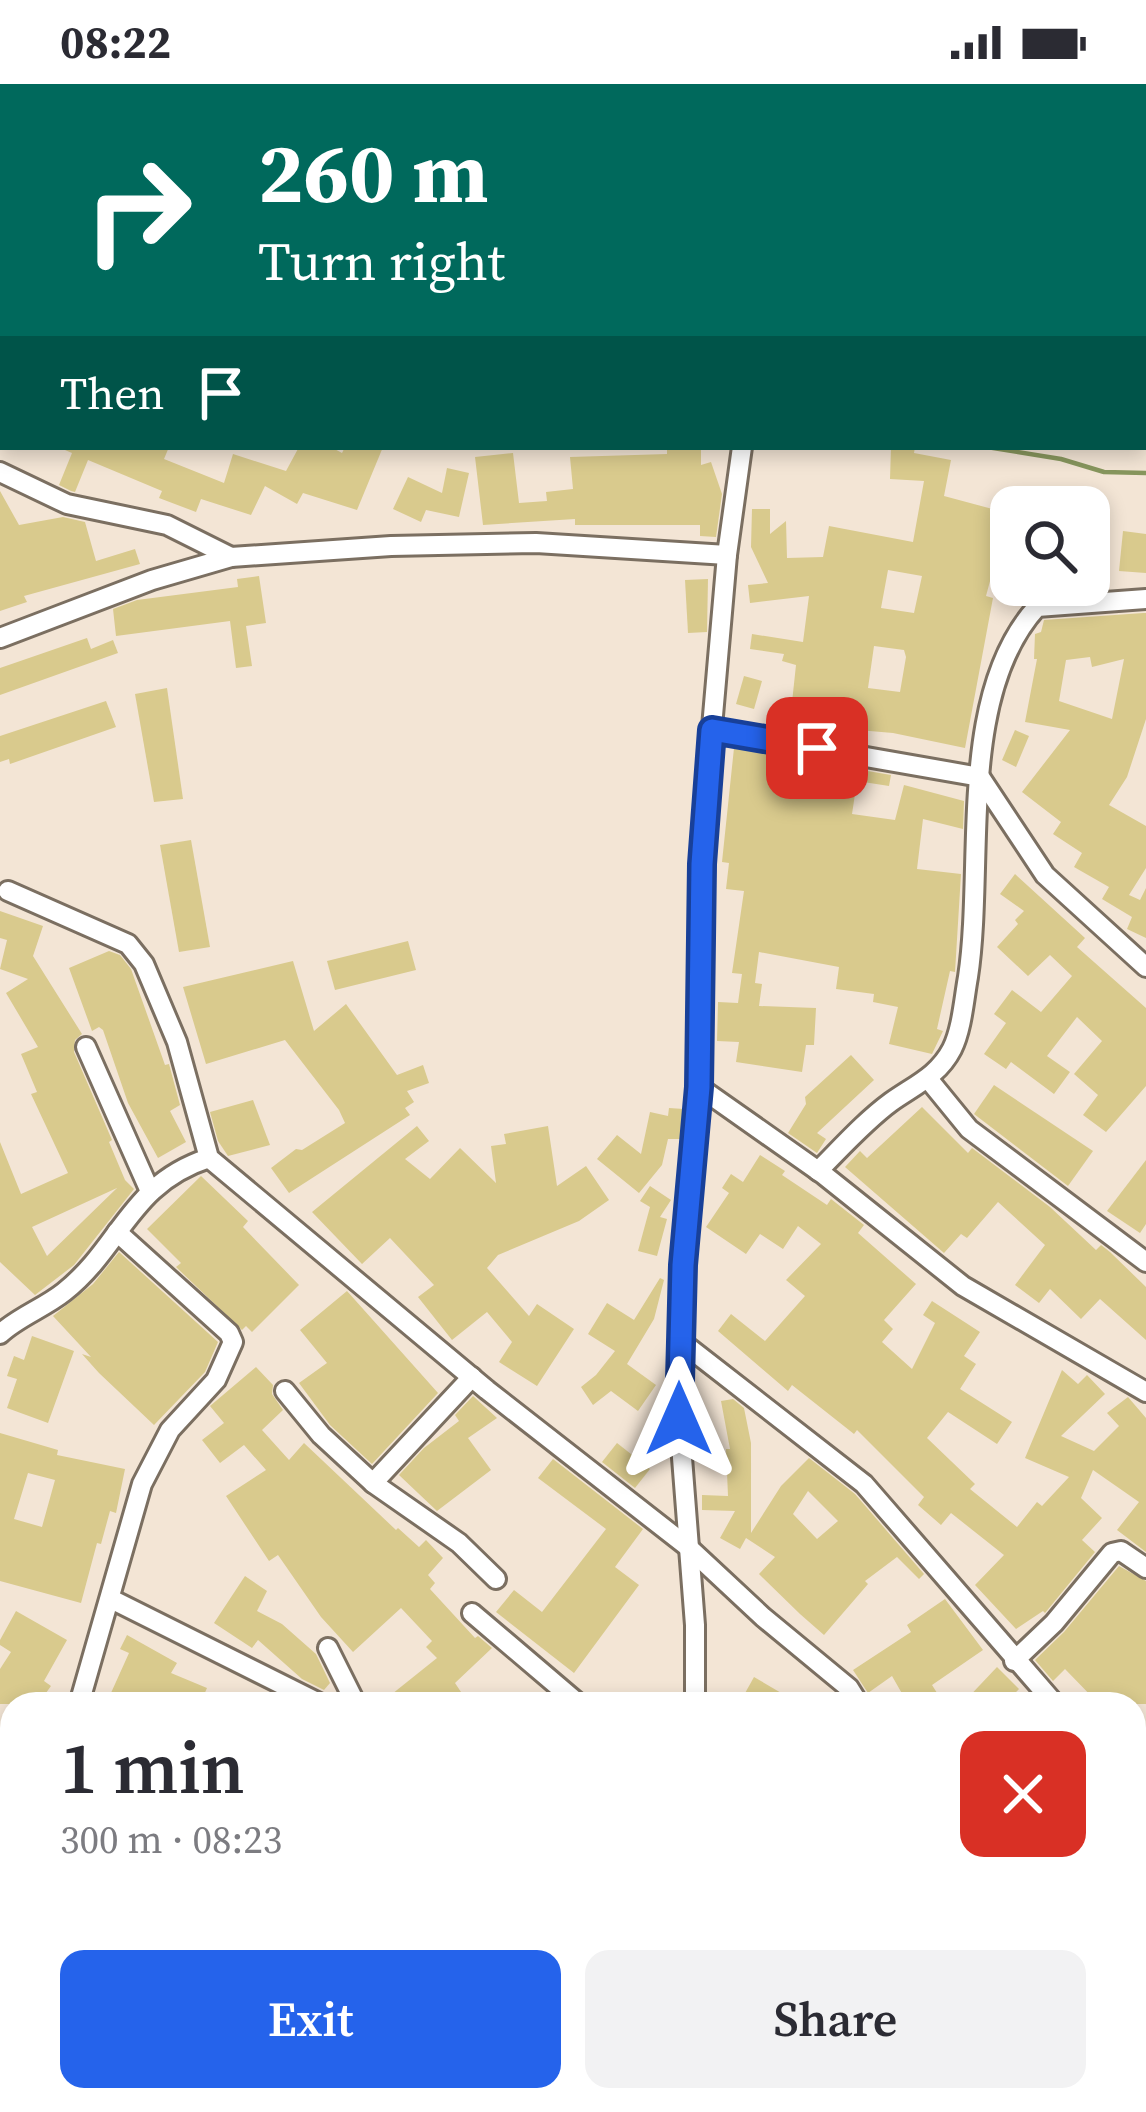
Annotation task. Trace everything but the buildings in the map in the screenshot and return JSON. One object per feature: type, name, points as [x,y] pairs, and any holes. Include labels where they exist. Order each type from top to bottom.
[{"type":"street","points":[[694,1692],[695,1624],[679,1419],[679,1340],[699,1087],[702,864],[727,556],[742,450]]},
{"type":"street","points":[[0,472],[68,504],[167,525],[231,557]]},
{"type":"street","points":[[0,638],[152,580],[231,557],[392,546],[536,543],[727,556]]},
{"type":"street","points":[[818,1171],[890,1102],[929,1080],[953,1047],[965,996],[977,875],[980,777],[994,683],[1020,631],[1037,607],[1146,598]]},
{"type":"street","points":[[712,730],[980,777],[1045,875],[1146,967]]},
{"type":"street","points":[[8,892],[128,944],[144,964],[177,1042],[209,1158],[472,1377],[688,1547],[852,1692]]},
{"type":"street","points":[[86,1047],[149,1190]]},
{"type":"street","points":[[929,1080],[969,1129],[1146,1262]]},
{"type":"street","points":[[699,1087],[818,1171],[963,1286],[1146,1392]]},
{"type":"street","points":[[0,1334],[66,1291],[149,1190],[189,1164],[209,1158]]},
{"type":"street","points":[[83,1692],[142,1484],[170,1430],[216,1380],[233,1342],[229,1333],[118,1232]]},
{"type":"street","points":[[679,1340],[864,1484],[1044,1692]]},
{"type":"street","points":[[373,1484],[472,1377]]},
{"type":"street","points":[[285,1391],[321,1436],[373,1484],[459,1543],[496,1580]]},
{"type":"street","points":[[1014,1661],[1112,1553],[1121,1551],[1146,1568]]},
{"type":"street","points":[[111,1599],[297,1692]]},
{"type":"street","points":[[472,1613],[565,1692]]},
{"type":"street","points":[[328,1648],[350,1692]]},
{"type":"waterway","points":[[1006,450],[1104,472],[1146,473]]},
{"type":"route","points":[[679,1419],[683,1265],[699,1087],[702,864],[712,730],[817,748]]}]
